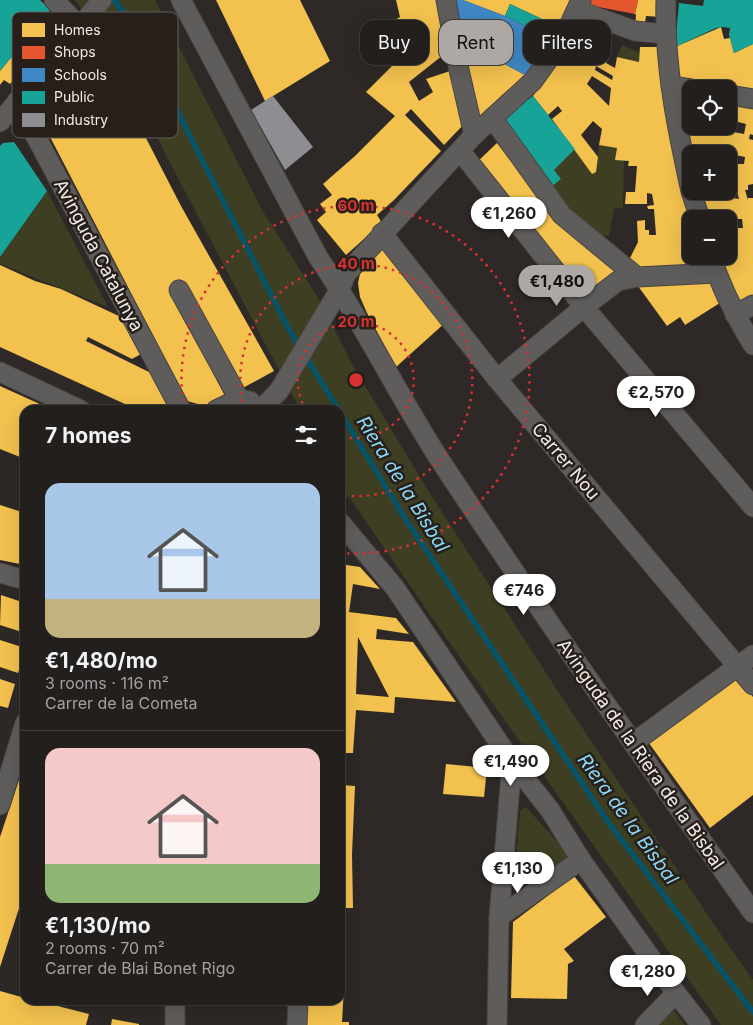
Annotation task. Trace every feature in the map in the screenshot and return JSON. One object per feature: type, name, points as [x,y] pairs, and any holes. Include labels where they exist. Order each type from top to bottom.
[{"type":"street","points":[[54,0],[70,12]]},
{"type":"street","points":[[92,12],[102,0]]},
{"type":"street","name":"Avinguda de la Riera de la Bisbal","points":[[182,0],[337,295],[414,420],[512,570],[753,913]]},
{"type":"street","points":[[446,0],[457,62],[474,136]]},
{"type":"street","points":[[666,0],[666,34],[671,86],[682,145]]},
{"type":"street","points":[[269,405],[337,295],[346,274],[474,136],[533,81],[563,39],[580,5],[640,31],[666,34]]},
{"type":"street","points":[[671,86],[682,88]]},
{"type":"street","points":[[737,96],[753,99]]},
{"type":"street","points":[[0,122],[12,107]]},
{"type":"street","points":[[493,119],[562,215],[637,277]]},
{"type":"street","name":"Avinguda Catalunya","points":[[37,138],[177,405]]},
{"type":"street","points":[[461,152],[584,307],[753,507]]},
{"type":"street","name":"Carrer Nou","points":[[382,233],[497,379],[753,685]]},
{"type":"street","points":[[497,379],[618,281],[708,265]]},
{"type":"street","points":[[714,265],[735,315],[753,345]]},
{"type":"street","points":[[179,290],[240,399]]},
{"type":"street","points":[[735,315],[753,305]]},
{"type":"street","points":[[0,372],[69,405]]},
{"type":"street","points":[[227,405],[240,399],[261,405]]},
{"type":"street","points":[[345,528],[395,588],[512,762],[550,810],[581,860],[701,1025]]},
{"type":"street","points":[[0,572],[20,578]]},
{"type":"street","points":[[633,743],[753,655]]},
{"type":"street","points":[[0,805],[20,739]]},
{"type":"street","points":[[497,1025],[499,918],[512,762]]},
{"type":"street","points":[[499,918],[581,860]]},
{"type":"street","points":[[645,1025],[676,993]]},
{"type":"street","points":[[175,1005],[175,1025]]},
{"type":"street","points":[[298,1005],[298,1025]]},
{"type":"green space","points":[[75,0],[155,0],[161,12],[84,12]]},
{"type":"green space","points":[[178,45],[262,210],[320,301],[353,366],[429,492],[559,693],[753,980],[753,1025],[721,1025],[345,492],[345,405],[297,405],[158,138],[178,138]]},
{"type":"green space","points":[[622,45],[640,53],[639,62],[617,57]]},
{"type":"green space","points":[[599,145],[617,148],[616,160],[624,160],[623,208],[614,208],[609,236],[604,235],[602,237],[566,210],[550,188],[561,179],[554,170],[575,149],[596,171]]},
{"type":"green space","points":[[47,191],[108,307],[0,264],[0,257]]},
{"type":"green space","points":[[526,807],[570,856],[521,888],[514,883],[520,811]]},
{"type":"green space","points":[[672,1008],[685,1025],[655,1025]]},
{"type":"building: Homes","points":[[216,0],[300,0],[330,61],[265,101]]},
{"type":"building: Homes","points":[[396,0],[439,0],[442,20],[439,20],[439,58],[409,82],[419,101],[433,92],[426,79],[453,70],[467,121],[444,145],[411,109],[405,115],[441,151],[377,215],[382,223],[346,255],[317,220],[326,212],[320,204],[332,195],[323,184],[355,156],[395,116],[366,92],[393,65],[429,65],[429,20],[395,20],[400,17]]},
{"type":"building: Homes","points":[[463,0],[575,0],[565,20],[544,20],[510,4],[505,16]]},
{"type":"building: Homes","points":[[638,0],[661,0],[661,17],[646,16],[644,29],[635,28]]},
{"type":"building: Homes","points":[[721,27],[724,39],[730,38],[734,53],[753,44],[753,94],[737,91],[737,80],[682,80],[682,84],[678,83],[675,47]]},
{"type":"building: Homes","points":[[640,47],[662,47],[682,166],[682,200],[688,200],[689,210],[682,210],[682,265],[707,265],[708,270],[644,274],[628,262],[638,242],[637,221],[645,220],[645,230],[649,230],[649,235],[656,235],[654,209],[648,209],[647,206],[654,205],[652,194],[647,193],[647,204],[625,204],[626,192],[635,192],[637,166],[628,166],[629,161],[615,160],[617,148],[599,145],[602,129],[593,121],[581,135],[598,157],[596,172],[592,174],[552,119],[562,111],[558,106],[548,115],[533,96],[554,65],[610,65],[615,68],[617,57],[639,62]],"holes":[[[596,66],[613,76],[612,80],[595,70]],[[592,76],[611,88],[609,106],[587,84]]]},
{"type":"building: Homes","points":[[12,56],[12,82],[10,84],[4,80],[0,85],[0,71]]},
{"type":"building: Homes","points":[[465,65],[506,65],[531,78],[476,121]]},
{"type":"building: Homes","points":[[679,92],[682,92],[682,109]]},
{"type":"building: Homes","points":[[737,101],[753,104],[753,135],[750,134],[749,139],[753,140],[753,184],[748,185],[748,190],[745,190],[748,200],[748,198],[753,198],[753,300],[738,305],[723,265],[737,265],[737,219],[737,210],[705,210],[702,200],[739,199],[737,191],[737,164],[744,164],[745,157],[737,155],[737,145],[688,145],[687,135],[716,136],[737,135],[737,133],[744,134],[746,124],[737,122]],"holes":[[[737,219],[742,219],[743,228],[738,228]]]},
{"type":"building: Homes","points":[[51,138],[146,138],[181,206],[274,371],[241,389],[180,279],[170,289],[225,396],[207,405],[187,401]]},
{"type":"building: Homes","points":[[497,143],[565,228],[619,274],[587,301],[476,163]]},
{"type":"building: Homes","points":[[386,242],[446,322],[396,367],[367,313],[360,297],[358,283],[360,274]]},
{"type":"building: Homes","points":[[0,265],[35,281],[61,289],[121,317],[141,354],[132,359],[88,337],[86,341],[153,374],[168,403],[164,405],[127,405],[0,347]]},
{"type":"building: Homes","points":[[708,280],[714,283],[723,301],[685,325],[680,317],[667,326],[638,286]]},
{"type":"building: Homes","points":[[0,386],[42,405],[20,405],[20,457],[0,449]]},
{"type":"building: Homes","points":[[0,505],[20,511],[20,564],[0,560]]},
{"type":"building: Homes","points":[[345,565],[360,567],[380,589],[353,584],[349,612],[396,618],[409,634],[377,629],[376,639],[413,642],[456,702],[395,697],[394,713],[356,710],[353,753],[345,753]],"holes":[[[358,637],[389,697],[356,694]]]},
{"type":"building: Homes","points":[[1,595],[20,601],[20,631],[0,625]]},
{"type":"building: Homes","points":[[0,640],[20,646],[20,667],[18,673],[0,667]]},
{"type":"building: Homes","points":[[735,675],[753,697],[753,795],[710,828],[646,739]]},
{"type":"building: Homes","points":[[0,679],[15,684],[8,708],[0,706]]},
{"type":"building: Homes","points":[[446,764],[487,768],[484,797],[443,794]]},
{"type":"building: Homes","points":[[20,777],[20,905],[0,967],[0,837]]},
{"type":"building: Homes","points":[[345,785],[355,786],[352,854],[353,908],[345,908]]},
{"type":"building: Homes","points":[[574,876],[606,917],[564,949],[574,961],[568,964],[567,999],[511,998],[513,922]]},
{"type":"building: Homes","points":[[0,991],[20,997],[20,1005],[54,1005],[89,1014],[86,1025],[0,1025]]},
{"type":"building: Homes","points":[[304,1005],[343,1005],[342,1022],[349,1022],[349,1025],[303,1025]]},
{"type":"building: Homes","points":[[112,1019],[139,1024],[139,1025],[111,1025]]},
{"type":"building: Shops","points":[[590,0],[638,0],[635,14],[588,5]]},
{"type":"building: Schools","points":[[453,0],[463,0],[505,16],[523,25],[523,65],[539,65],[531,78],[506,65],[513,65],[513,20],[457,20]]},
{"type":"building: Public","points":[[0,0],[40,0],[50,10],[48,12],[12,12],[12,56],[0,71]]},
{"type":"building: Public","points":[[704,0],[753,0],[753,44],[734,53],[729,35],[730,28],[723,27],[716,28],[675,47],[679,3],[703,6]]},
{"type":"building: Public","points":[[510,4],[544,20],[523,20],[523,25],[505,16]]},
{"type":"building: Public","points":[[533,96],[575,149],[554,170],[561,179],[550,188],[491,112],[514,110]]},
{"type":"building: Public","points":[[14,142],[47,191],[0,257],[0,146],[3,143]]},
{"type":"building: Industry","points":[[273,96],[313,147],[285,170],[251,110]]},
{"type":"waterway","name":"Riera de la Bisbal","points":[[114,0],[123,12]]},
{"type":"waterway","name":"Riera de la Bisbal","points":[[178,112],[300,348]]},
{"type":"waterway","name":"Riera de la Bisbal","points":[[305,356],[336,405]]},
{"type":"waterway","name":"Riera de la Bisbal","points":[[345,420],[406,520],[608,822],[753,1012]]}]
